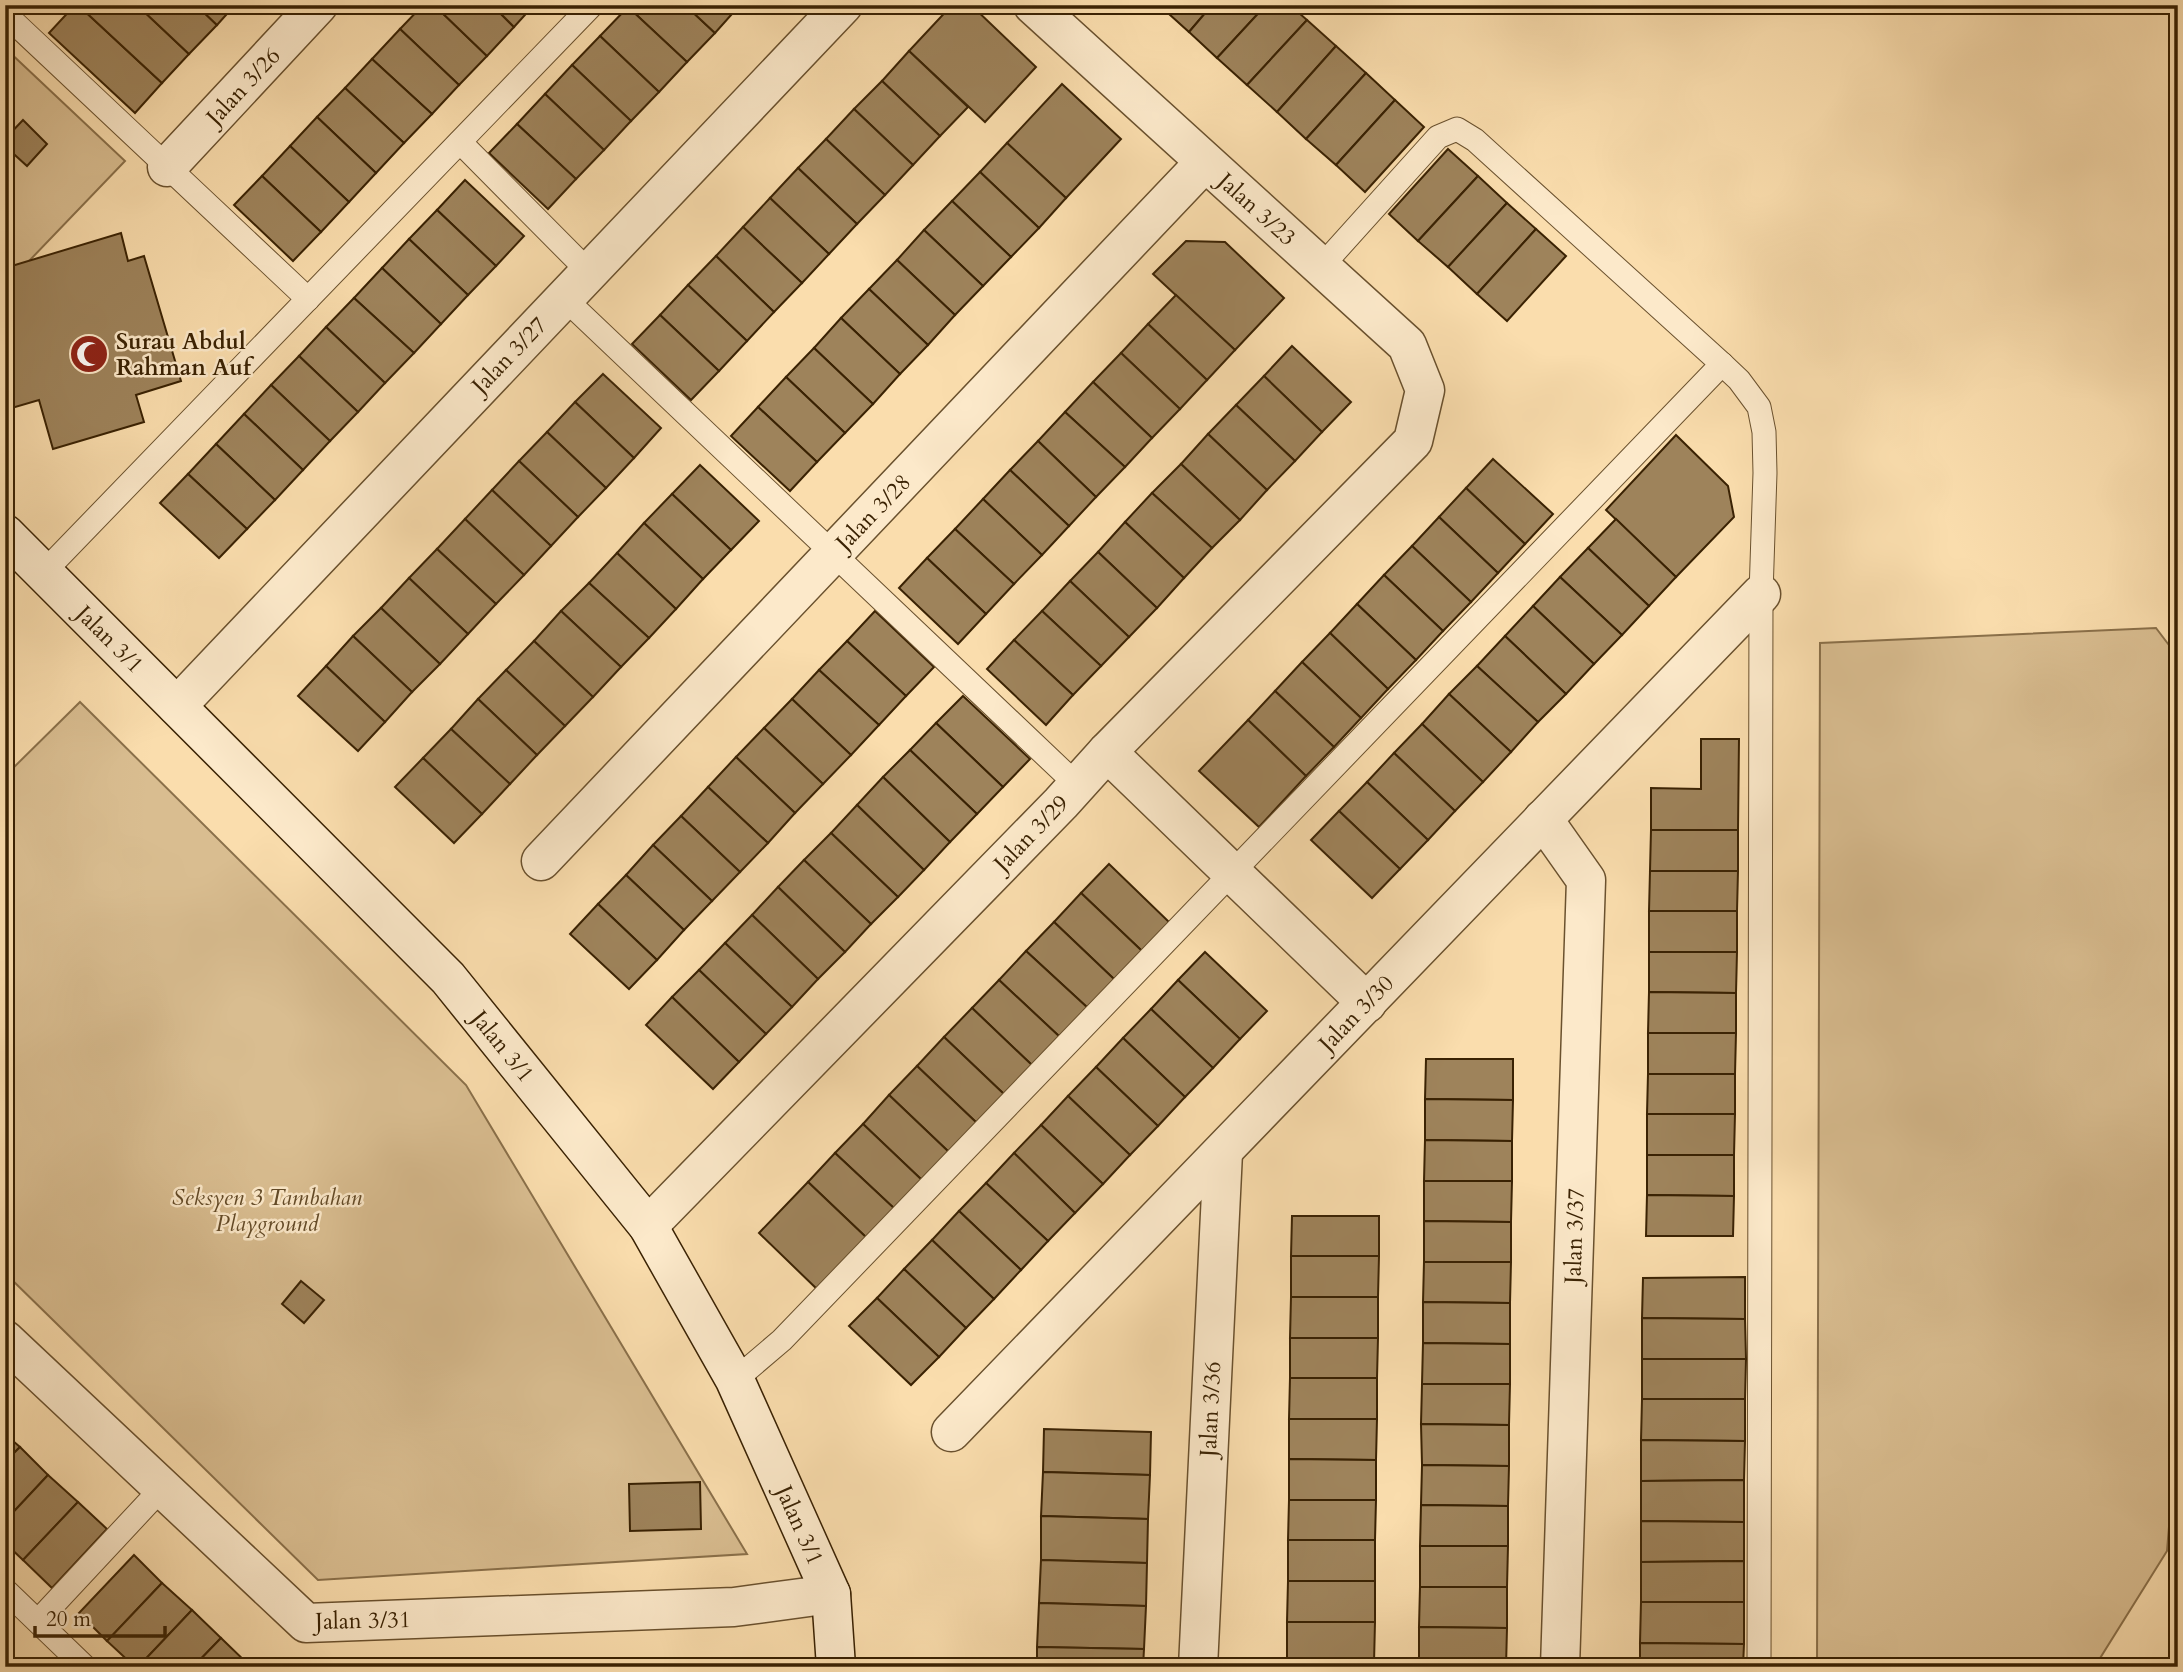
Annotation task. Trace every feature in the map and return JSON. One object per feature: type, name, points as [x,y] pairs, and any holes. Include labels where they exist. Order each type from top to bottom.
[{"type":"street","name":"Jalan 3/26","points":[[167,167],[318,5]]},
{"type":"street","name":"Jalan 3/27","points":[[177,706],[843,5]]},
{"type":"street","name":"Jalan 3/23","points":[[1033,5],[1407,345],[1425,390],[1413,441]]},
{"type":"street","name":"Jalan 3/28","points":[[541,861],[1206,162]]},
{"type":"street","name":"Jalan 3/29","points":[[648,1226],[1413,441]]},
{"type":"street","name":"Jalan 3/1","points":[[5,534],[449,978],[648,1226],[735,1380],[831,1594],[836,1667]]},
{"type":"street","name":"Jalan 3/30","points":[[951,1432],[1761,594]]},
{"type":"street","points":[[1107,752],[1367,1003]]},
{"type":"street","name":"Jalan 3/37","points":[[1544,820],[1586,880],[1560,1667]]},
{"type":"street","name":"Jalan 3/36","points":[[1198,1667],[1223,1152]]},
{"type":"street","name":"Jalan 3/31","points":[[5,1339],[306,1623],[734,1606],[831,1594]]},
{"type":"lane","points":[[44,572],[592,5]]},
{"type":"lane","points":[[5,14],[308,299]]},
{"type":"lane","points":[[1321,267],[1438,137],[1457,129],[1475,140],[1722,364],[1739,380],[1759,407],[1764,432],[1761,594],[1759,1667]]},
{"type":"lane","points":[[460,142],[577,285],[834,554],[1077,785]]},
{"type":"lane","points":[[735,1380],[792,1330],[1722,364]]},
{"type":"lane","points":[[38,1621],[162,1488]]},
{"type":"lane","points":[[5,1590],[85,1667]]},
{"type":"green space","points":[[5,48],[125,161],[5,286]]},
{"type":"green space","points":[[2156,628],[2178,657],[2178,1418],[2167,1551],[2097,1663],[2073,1667],[1817,1667],[1820,643]]},
{"type":"green space","name":"Seksyen 3 Tambahan Playground","points":[[80,702],[466,1085],[747,1554],[318,1580],[5,1273],[5,776]]},
{"type":"building","points":[[75,5],[162,83],[135,113],[49,33]]},
{"type":"building","points":[[78,5],[137,5],[189,54],[162,83]]},
{"type":"building","points":[[137,5],[196,5],[217,25],[189,54]]},
{"type":"building","points":[[196,5],[235,5],[217,25]]},
{"type":"building","points":[[423,5],[434,5],[487,56],[459,85],[400,29]]},
{"type":"building","points":[[434,5],[492,5],[514,27],[487,56]]},
{"type":"building","points":[[492,5],[534,5],[514,27]]},
{"type":"building","points":[[685,5],[715,33],[687,62],[628,7]]},
{"type":"building","points":[[685,5],[740,5],[715,33]]},
{"type":"building","points":[[952,5],[971,5],[1036,67],[985,122],[909,51]]},
{"type":"building","points":[[1159,5],[1212,5],[1189,32]]},
{"type":"building","points":[[1212,5],[1266,5],[1217,58],[1189,32]]},
{"type":"building","points":[[1266,5],[1290,5],[1307,20],[1247,85],[1217,58]]},
{"type":"building","points":[[628,7],[687,62],[659,92],[600,36]]},
{"type":"building","points":[[1307,20],[1336,46],[1277,112],[1247,85]]},
{"type":"building","points":[[400,29],[459,85],[432,114],[372,59]]},
{"type":"building","points":[[600,36],[659,92],[631,121],[572,65]]},
{"type":"building","points":[[1336,46],[1366,73],[1306,139],[1277,112]]},
{"type":"building","points":[[909,51],[968,107],[940,136],[882,81]]},
{"type":"building","points":[[372,59],[432,114],[404,143],[345,88]]},
{"type":"building","points":[[572,65],[631,121],[604,150],[545,94]]},
{"type":"building","points":[[1366,73],[1395,100],[1336,165],[1306,139]]},
{"type":"building","points":[[882,81],[940,136],[913,165],[854,109]]},
{"type":"building","points":[[1062,84],[1121,139],[1066,198],[1007,143]]},
{"type":"building","points":[[345,88],[404,143],[376,173],[317,117]]},
{"type":"building","points":[[545,94],[604,150],[576,179],[517,124]]},
{"type":"building","points":[[1395,100],[1424,127],[1365,192],[1336,165]]},
{"type":"building","points":[[854,109],[913,165],[885,195],[826,139]]},
{"type":"building","points":[[317,117],[376,173],[349,202],[290,146]]},
{"type":"building","points":[[23,120],[47,144],[27,166],[5,146],[5,139]]},
{"type":"building","points":[[517,124],[576,179],[548,209],[489,153]]},
{"type":"building","points":[[826,139],[885,195],[857,224],[798,168]]},
{"type":"building","points":[[1007,143],[1066,198],[1039,228],[980,172]]},
{"type":"building","points":[[290,146],[349,202],[321,232],[262,176]]},
{"type":"building","points":[[1448,149],[1478,176],[1418,241],[1389,214]]},
{"type":"building","points":[[798,168],[857,224],[829,254],[770,198]]},
{"type":"building","points":[[980,172],[1039,228],[1011,257],[952,201]]},
{"type":"building","points":[[262,176],[321,232],[293,261],[234,205]]},
{"type":"building","points":[[1478,176],[1507,203],[1448,267],[1418,241]]},
{"type":"building","points":[[465,180],[524,236],[496,266],[437,210]]},
{"type":"building","points":[[770,198],[829,254],[802,283],[743,227]]},
{"type":"building","points":[[952,201],[1011,257],[983,286],[924,230]]},
{"type":"building","points":[[1507,203],[1536,229],[1477,294],[1448,267]]},
{"type":"building","points":[[437,210],[496,266],[468,295],[409,239]]},
{"type":"building","points":[[743,227],[802,283],[774,312],[716,256]]},
{"type":"building","points":[[1536,229],[1566,256],[1507,321],[1477,294]]},
{"type":"building","points":[[924,230],[983,286],[955,315],[897,260]]},
{"type":"building","name":"Surau Abdul Rahman Auf","points":[[121,233],[128,261],[144,256],[181,381],[136,395],[144,422],[53,449],[39,400],[5,410],[5,268]]},
{"type":"building","points":[[409,239],[468,295],[441,324],[382,268]]},
{"type":"building","points":[[1186,241],[1225,242],[1284,298],[1235,350],[1153,274]]},
{"type":"building","points":[[716,256],[774,312],[747,341],[688,285]]},
{"type":"building","points":[[897,260],[955,315],[928,345],[869,289]]},
{"type":"building","points":[[382,268],[441,324],[414,353],[354,298]]},
{"type":"building","points":[[688,285],[747,341],[719,371],[660,315]]},
{"type":"building","points":[[869,289],[928,345],[900,374],[841,318]]},
{"type":"building","points":[[1176,295],[1235,350],[1207,380],[1148,324]]},
{"type":"building","points":[[354,298],[414,353],[385,383],[326,327]]},
{"type":"building","points":[[660,315],[719,371],[691,400],[632,344]]},
{"type":"building","points":[[841,318],[900,374],[873,404],[814,348]]},
{"type":"building","points":[[1148,324],[1207,380],[1180,409],[1121,353]]},
{"type":"building","points":[[326,327],[385,383],[358,412],[299,356]]},
{"type":"building","points":[[1292,346],[1351,402],[1322,432],[1264,376]]},
{"type":"building","points":[[814,348],[873,404],[845,433],[786,377]]},
{"type":"building","points":[[1121,353],[1180,409],[1152,438],[1093,382]]},
{"type":"building","points":[[299,356],[358,412],[330,441],[271,385]]},
{"type":"building","points":[[603,374],[661,428],[634,458],[575,402]]},
{"type":"building","points":[[1264,376],[1322,432],[1295,461],[1236,405]]},
{"type":"building","points":[[786,377],[845,433],[817,462],[758,407]]},
{"type":"building","points":[[1093,382],[1152,438],[1125,467],[1065,412]]},
{"type":"building","points":[[271,385],[330,441],[303,470],[244,414]]},
{"type":"building","points":[[575,402],[634,458],[606,488],[547,432]]},
{"type":"building","points":[[1236,405],[1295,461],[1267,490],[1208,434]]},
{"type":"building","points":[[758,407],[817,462],[790,491],[731,436]]},
{"type":"building","points":[[1065,412],[1125,467],[1096,497],[1038,441]]},
{"type":"building","points":[[244,414],[303,470],[275,500],[216,444]]},
{"type":"building","points":[[547,432],[606,488],[578,517],[519,461]]},
{"type":"building","points":[[1208,434],[1267,490],[1240,520],[1181,464]]},
{"type":"building","points":[[1676,435],[1728,486],[1734,517],[1676,577],[1606,510]]},
{"type":"building","points":[[1038,441],[1096,497],[1069,526],[1010,470]]},
{"type":"building","points":[[216,444],[275,500],[247,529],[188,474]]},
{"type":"building","points":[[1493,459],[1553,514],[1525,544],[1466,488]]},
{"type":"building","points":[[519,461],[578,517],[551,546],[492,490]]},
{"type":"building","points":[[1181,464],[1240,520],[1212,548],[1152,493]]},
{"type":"building","points":[[700,465],[759,521],[731,550],[672,494]]},
{"type":"building","points":[[1010,470],[1069,526],[1042,555],[983,499]]},
{"type":"building","points":[[188,474],[247,529],[219,558],[160,503]]},
{"type":"building","points":[[1466,488],[1525,544],[1498,573],[1439,517]]},
{"type":"building","points":[[492,490],[551,546],[524,575],[465,519]]},
{"type":"building","points":[[1152,493],[1212,548],[1184,578],[1125,522]]},
{"type":"building","points":[[672,494],[731,550],[703,579],[644,523]]},
{"type":"building","points":[[983,499],[1042,555],[1014,584],[955,529]]},
{"type":"building","points":[[1439,517],[1498,573],[1471,602],[1412,546]]},
{"type":"building","points":[[465,519],[524,575],[496,604],[437,549]]},
{"type":"building","points":[[1616,519],[1676,577],[1649,606],[1588,548]]},
{"type":"building","points":[[1125,522],[1184,578],[1157,608],[1098,552]]},
{"type":"building","points":[[644,523],[703,579],[676,609],[617,553]]},
{"type":"building","points":[[955,529],[1014,584],[986,614],[927,558]]},
{"type":"building","points":[[1412,546],[1471,602],[1443,631],[1384,575]]},
{"type":"building","points":[[1588,548],[1649,606],[1622,635],[1560,577]]},
{"type":"building","points":[[437,549],[496,604],[468,634],[409,578]]},
{"type":"building","points":[[1098,552],[1157,608],[1129,637],[1070,581]]},
{"type":"building","points":[[617,553],[676,609],[649,638],[589,583]]},
{"type":"building","points":[[927,558],[986,614],[958,644],[899,588]]},
{"type":"building","points":[[1384,575],[1443,631],[1416,660],[1357,604]]},
{"type":"building","points":[[1560,577],[1622,635],[1594,664],[1533,606]]},
{"type":"building","points":[[409,578],[468,634],[440,664],[381,608]]},
{"type":"building","points":[[1070,581],[1129,637],[1101,666],[1042,611]]},
{"type":"building","points":[[589,583],[649,638],[621,667],[561,611]]},
{"type":"building","points":[[1357,604],[1416,660],[1388,689],[1330,633]]},
{"type":"building","points":[[1533,606],[1594,664],[1566,694],[1505,636]]},
{"type":"building","points":[[381,608],[440,664],[412,692],[353,636]]},
{"type":"building","points":[[561,611],[621,667],[593,697],[534,641]]},
{"type":"building","points":[[875,611],[934,667],[906,696],[847,641]]},
{"type":"building","points":[[1042,611],[1101,666],[1073,695],[1014,640]]},
{"type":"building","points":[[1330,633],[1388,689],[1361,718],[1302,662]]},
{"type":"building","points":[[353,636],[412,692],[385,722],[326,666]]},
{"type":"building","points":[[1505,636],[1566,694],[1538,722],[1477,666]]},
{"type":"building","points":[[1014,640],[1073,695],[1046,725],[987,669]]},
{"type":"building","points":[[534,641],[593,697],[565,726],[506,670]]},
{"type":"building","points":[[847,641],[906,696],[879,725],[819,670]]},
{"type":"building","points":[[1302,662],[1361,718],[1334,747],[1275,691]]},
{"type":"building","points":[[326,666],[385,722],[358,751],[298,696]]},
{"type":"building","points":[[1477,666],[1538,722],[1511,752],[1449,694]]},
{"type":"building","points":[[506,670],[565,726],[537,755],[478,699]]},
{"type":"building","points":[[819,670],[879,725],[851,755],[792,699]]},
{"type":"building","points":[[1275,691],[1334,747],[1306,776],[1248,720]]},
{"type":"building","points":[[1449,694],[1511,752],[1483,782],[1422,724]]},
{"type":"building","points":[[963,696],[1030,759],[1003,787],[936,723]]},
{"type":"building","points":[[478,699],[537,755],[510,784],[451,729]]},
{"type":"building","points":[[792,699],[851,755],[823,784],[764,728]]},
{"type":"building","points":[[1248,720],[1306,776],[1259,827],[1199,771]]},
{"type":"building","points":[[936,723],[1003,787],[977,814],[910,750]]},
{"type":"building","points":[[1422,724],[1483,782],[1455,811],[1394,753]]},
{"type":"building","points":[[764,728],[823,784],[795,813],[736,757]]},
{"type":"building","points":[[451,729],[510,784],[482,814],[423,758]]},
{"type":"building","points":[[1701,739],[1739,739],[1738,830],[1651,830],[1651,788],[1701,789]]},
{"type":"building","points":[[910,750],[977,814],[950,842],[883,777]]},
{"type":"building","points":[[1394,753],[1455,811],[1428,840],[1367,782]]},
{"type":"building","points":[[736,757],[795,813],[768,843],[708,787]]},
{"type":"building","points":[[423,758],[482,814],[454,843],[395,787]]},
{"type":"building","points":[[883,777],[950,842],[924,870],[857,805]]},
{"type":"building","points":[[1367,782],[1428,840],[1400,869],[1339,811]]},
{"type":"building","points":[[708,787],[768,843],[740,872],[681,816]]},
{"type":"building","points":[[857,805],[924,870],[898,897],[831,833]]},
{"type":"building","points":[[1339,811],[1400,869],[1372,898],[1311,840]]},
{"type":"building","points":[[681,816],[740,872],[712,901],[653,845]]},
{"type":"building","points":[[1651,830],[1738,830],[1738,871],[1650,871]]},
{"type":"building","points":[[831,833],[898,897],[871,924],[804,860]]},
{"type":"building","points":[[653,845],[712,901],[684,930],[626,875]]},
{"type":"building","points":[[804,860],[871,924],[845,952],[778,887]]},
{"type":"building","points":[[1109,864],[1170,923],[1142,951],[1081,893]]},
{"type":"building","points":[[1650,871],[1738,871],[1737,911],[1649,911]]},
{"type":"building","points":[[626,875],[684,930],[657,960],[598,904]]},
{"type":"building","points":[[778,887],[845,952],[818,979],[752,915]]},
{"type":"building","points":[[1081,893],[1142,951],[1115,980],[1054,922]]},
{"type":"building","points":[[598,904],[657,960],[629,989],[570,934]]},
{"type":"building","points":[[1649,911],[1737,911],[1737,952],[1649,952]]},
{"type":"building","points":[[752,915],[818,979],[792,1007],[725,943]]},
{"type":"building","points":[[1054,922],[1115,980],[1089,1009],[1026,951]]},
{"type":"building","points":[[725,943],[792,1007],[766,1034],[699,970]]},
{"type":"building","points":[[1026,951],[1089,1009],[1061,1038],[999,980]]},
{"type":"building","points":[[1205,952],[1267,1011],[1240,1039],[1178,980]]},
{"type":"building","points":[[1649,952],[1737,952],[1736,993],[1649,992]]},
{"type":"building","points":[[699,970],[766,1034],[739,1062],[672,997]]},
{"type":"building","points":[[999,980],[1061,1038],[1034,1067],[972,1008]]},
{"type":"building","points":[[1178,980],[1240,1039],[1213,1068],[1151,1009]]},
{"type":"building","points":[[1649,992],[1736,993],[1736,1033],[1648,1033]]},
{"type":"building","points":[[672,997],[739,1062],[713,1089],[646,1025]]},
{"type":"building","points":[[972,1008],[1034,1067],[1006,1096],[944,1037]]},
{"type":"building","points":[[1151,1009],[1213,1068],[1185,1097],[1123,1038]]},
{"type":"building","points":[[1648,1033],[1736,1033],[1735,1074],[1648,1074]]},
{"type":"building","points":[[944,1037],[1006,1096],[979,1125],[917,1066]]},
{"type":"building","points":[[1123,1038],[1185,1097],[1158,1126],[1096,1067]]},
{"type":"building","points":[[1426,1059],[1513,1059],[1513,1100],[1425,1099]]},
{"type":"building","points":[[917,1066],[979,1125],[951,1154],[889,1095]]},
{"type":"building","points":[[1096,1067],[1158,1126],[1130,1155],[1068,1096]]},
{"type":"building","points":[[1648,1074],[1735,1074],[1735,1114],[1647,1114]]},
{"type":"building","points":[[889,1095],[951,1154],[924,1182],[863,1124]]},
{"type":"building","points":[[1068,1096],[1130,1155],[1103,1184],[1041,1125]]},
{"type":"building","points":[[1425,1099],[1513,1100],[1512,1141],[1425,1140]]},
{"type":"building","points":[[1647,1114],[1735,1114],[1734,1155],[1647,1155]]},
{"type":"building","points":[[863,1124],[924,1182],[897,1211],[835,1153]]},
{"type":"building","points":[[1041,1125],[1103,1184],[1075,1213],[1014,1153]]},
{"type":"building","points":[[1425,1140],[1512,1141],[1512,1181],[1424,1181]]},
{"type":"building","points":[[835,1153],[897,1211],[869,1240],[808,1182]]},
{"type":"building","points":[[1014,1153],[1075,1213],[1048,1241],[986,1183]]},
{"type":"building","points":[[1647,1155],[1734,1155],[1734,1196],[1647,1195]]},
{"type":"building","points":[[1424,1181],[1512,1181],[1511,1222],[1424,1221]]},
{"type":"building","points":[[808,1182],[869,1240],[820,1292],[759,1233]]},
{"type":"building","points":[[986,1183],[1048,1241],[1021,1270],[959,1211]]},
{"type":"building","points":[[1647,1195],[1734,1196],[1733,1236],[1646,1236]]},
{"type":"building","points":[[959,1211],[1021,1270],[994,1299],[932,1240]]},
{"type":"building","points":[[1292,1216],[1379,1216],[1379,1256],[1291,1256]]},
{"type":"building","points":[[1424,1221],[1511,1222],[1511,1262],[1424,1262]]},
{"type":"building","points":[[932,1240],[994,1299],[966,1328],[904,1269]]},
{"type":"building","points":[[1291,1256],[1379,1256],[1378,1297],[1291,1297]]},
{"type":"building","points":[[1424,1262],[1511,1262],[1510,1303],[1423,1302]]},
{"type":"building","points":[[904,1269],[966,1328],[939,1357],[877,1298]]},
{"type":"building","points":[[1745,1277],[1745,1319],[1642,1318],[1643,1278]]},
{"type":"building","points":[[301,1281],[324,1300],[304,1323],[282,1304]]},
{"type":"building","points":[[1291,1297],[1378,1297],[1378,1338],[1290,1338]]},
{"type":"building","points":[[877,1298],[939,1357],[911,1385],[849,1326]]},
{"type":"building","points":[[1423,1302],[1510,1303],[1510,1344],[1423,1343]]},
{"type":"building","points":[[1642,1318],[1745,1319],[1746,1359],[1642,1359]]},
{"type":"building","points":[[1290,1338],[1378,1338],[1377,1378],[1290,1378]]},
{"type":"building","points":[[1423,1343],[1510,1344],[1510,1384],[1422,1384]]},
{"type":"building","points":[[1642,1359],[1746,1359],[1745,1399],[1642,1399]]},
{"type":"building","points":[[1290,1378],[1377,1378],[1377,1419],[1289,1419]]},
{"type":"building","points":[[1422,1384],[1510,1384],[1509,1425],[1421,1424]]},
{"type":"building","points":[[1642,1399],[1745,1399],[1745,1441],[1641,1440]]},
{"type":"building","points":[[1289,1419],[1377,1419],[1376,1460],[1289,1459]]},
{"type":"building","points":[[1421,1424],[1509,1425],[1509,1466],[1422,1465]]},
{"type":"building","points":[[1044,1429],[1151,1432],[1150,1475],[1043,1472]]},
{"type":"building","points":[[5,1434],[20,1447],[5,1462]]},
{"type":"building","points":[[1641,1440],[1745,1441],[1744,1480],[1641,1481]]},
{"type":"building","points":[[20,1447],[48,1475],[5,1521],[5,1462]]},
{"type":"building","points":[[1289,1459],[1376,1460],[1376,1500],[1289,1500]]},
{"type":"building","points":[[1422,1465],[1509,1466],[1508,1506],[1421,1505]]},
{"type":"building","points":[[1043,1472],[1150,1475],[1148,1519],[1041,1516]]},
{"type":"building","points":[[48,1475],[78,1502],[23,1560],[5,1543],[5,1521]]},
{"type":"building","points":[[1744,1480],[1744,1522],[1641,1521],[1641,1481]]},
{"type":"building","points":[[700,1482],[701,1529],[630,1531],[629,1484]]},
{"type":"building","points":[[1289,1500],[1376,1500],[1375,1540],[1288,1540]]},
{"type":"building","points":[[78,1502],[107,1529],[52,1588],[23,1560]]},
{"type":"building","points":[[1421,1505],[1508,1506],[1508,1546],[1420,1546]]},
{"type":"building","points":[[1041,1516],[1148,1519],[1147,1563],[1041,1560]]},
{"type":"building","points":[[1641,1521],[1744,1522],[1744,1561],[1641,1562]]},
{"type":"building","points":[[1288,1540],[1375,1540],[1375,1581],[1288,1581]]},
{"type":"building","points":[[1420,1546],[1508,1546],[1507,1587],[1420,1587]]},
{"type":"building","points":[[134,1555],[162,1583],[107,1641],[79,1613]]},
{"type":"building","points":[[1041,1560],[1147,1563],[1146,1606],[1039,1603]]},
{"type":"building","points":[[1744,1561],[1744,1602],[1641,1602],[1641,1562]]},
{"type":"building","points":[[1288,1581],[1375,1581],[1375,1622],[1287,1622]]},
{"type":"building","points":[[162,1583],[192,1610],[138,1667],[135,1667],[107,1641]]},
{"type":"building","points":[[1420,1587],[1507,1587],[1507,1628],[1419,1627]]},
{"type":"building","points":[[1641,1602],[1744,1602],[1744,1644],[1640,1643]]},
{"type":"building","points":[[1039,1603],[1146,1606],[1144,1649],[1037,1647]]},
{"type":"building","points":[[192,1610],[221,1638],[193,1667],[138,1667]]},
{"type":"building","points":[[1287,1622],[1375,1622],[1374,1663],[1287,1663]]},
{"type":"building","points":[[1419,1627],[1507,1628],[1506,1667],[1419,1667]]},
{"type":"building","points":[[221,1638],[249,1665],[193,1667]]},
{"type":"building","points":[[1640,1643],[1744,1644],[1743,1667],[1640,1667]]},
{"type":"building","points":[[1037,1647],[1144,1649],[1143,1667],[1037,1667]]},
{"type":"building","points":[[1287,1663],[1374,1663],[1374,1667],[1287,1667]]},
{"type":"place","name":"Surau Abdul Rahman Auf","points":[[89,354]]}]
